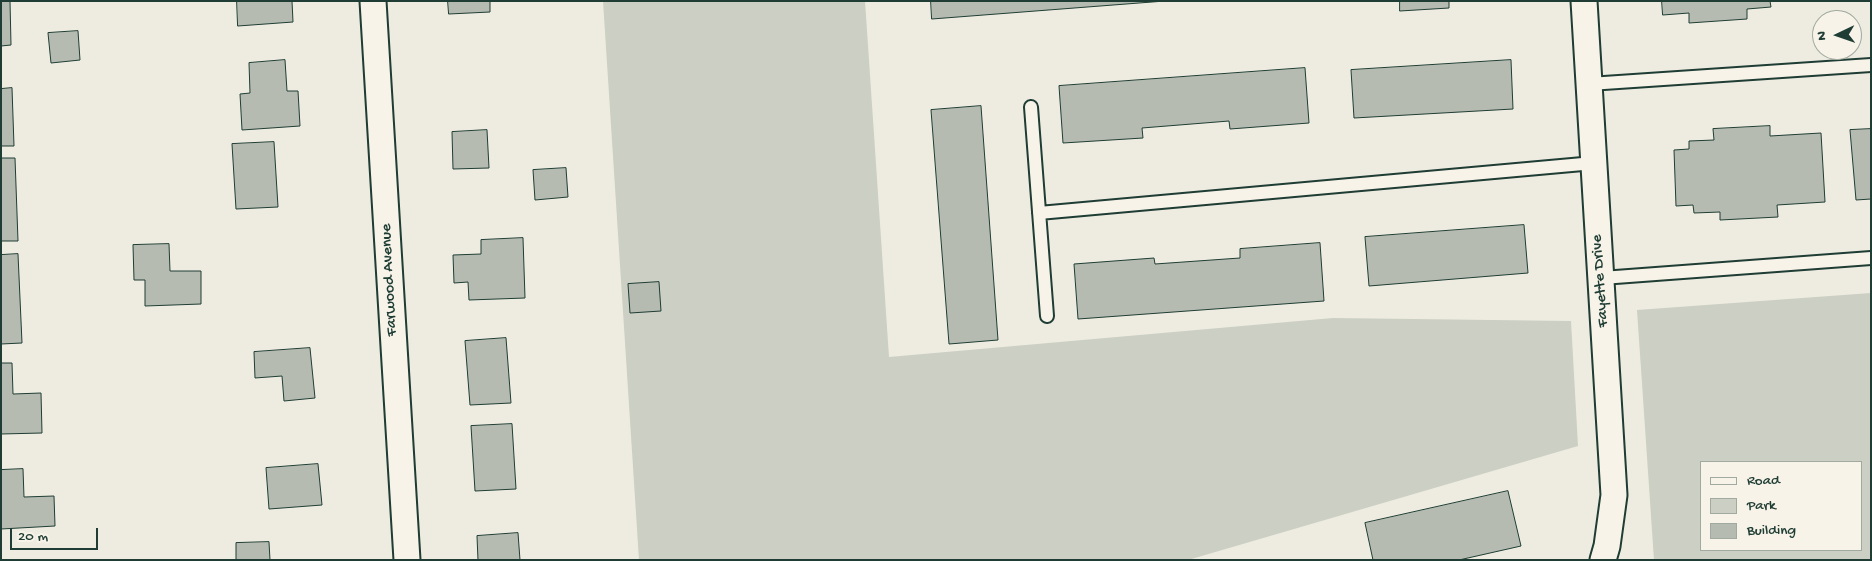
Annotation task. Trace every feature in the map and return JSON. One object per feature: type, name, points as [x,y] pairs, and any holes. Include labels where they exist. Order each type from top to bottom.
[{"type":"street","name":"Farwood Avenue","points":[[373,1],[407,560]]},
{"type":"street","name":"Fayette Drive","points":[[1584,1],[1614,494],[1608,546],[1603,560]]},
{"type":"lane","points":[[1589,84],[1871,65]]},
{"type":"lane","points":[[1031,107],[1047,316]]},
{"type":"lane","points":[[1039,213],[1594,163]]},
{"type":"lane","points":[[1602,278],[1871,258]]},
{"type":"green space","points":[[603,1],[865,1],[889,357],[1333,318],[1571,321],[1578,446],[1188,560],[639,560]]},
{"type":"green space","points":[[1871,293],[1871,560],[1654,560],[1637,310]]},
{"type":"building","points":[[1,1],[10,1],[11,45],[1,46]]},
{"type":"building","points":[[237,1],[292,1],[293,22],[238,26]]},
{"type":"building","points":[[448,1],[490,1],[490,12],[449,14]]},
{"type":"building","points":[[931,1],[1165,1],[932,19]]},
{"type":"building","points":[[1400,1],[1449,1],[1449,8],[1400,11]]},
{"type":"building","points":[[1662,1],[1770,1],[1771,7],[1747,9],[1747,19],[1689,23],[1689,13],[1663,15]]},
{"type":"building","points":[[78,31],[80,60],[51,63],[48,33]]},
{"type":"building","points":[[285,60],[287,91],[298,91],[300,126],[242,130],[240,94],[250,93],[249,63]]},
{"type":"building","points":[[1511,60],[1513,109],[1354,118],[1351,70]]},
{"type":"building","points":[[1305,68],[1309,123],[1230,129],[1229,121],[1142,128],[1143,138],[1063,143],[1059,86]]},
{"type":"building","points":[[12,88],[14,146],[1,146],[1,89]]},
{"type":"building","points":[[981,106],[998,340],[949,344],[931,110]]},
{"type":"building","points":[[1770,126],[1770,136],[1821,133],[1825,202],[1777,205],[1778,217],[1720,220],[1720,212],[1694,213],[1693,205],[1676,206],[1674,150],[1689,149],[1689,141],[1714,140],[1713,129]]},
{"type":"building","points":[[1871,129],[1871,199],[1856,200],[1850,130]]},
{"type":"building","points":[[487,130],[489,168],[453,169],[452,132]]},
{"type":"building","points":[[274,142],[278,207],[236,209],[232,144]]},
{"type":"building","points":[[1,158],[15,158],[18,241],[1,241]]},
{"type":"building","points":[[566,168],[568,197],[535,200],[533,170]]},
{"type":"building","points":[[1524,225],[1528,273],[1369,286],[1365,237]]},
{"type":"building","points":[[523,238],[525,298],[469,300],[468,282],[454,283],[453,255],[481,254],[481,240]]},
{"type":"building","points":[[1320,243],[1324,301],[1078,319],[1074,264],[1154,258],[1155,264],[1240,258],[1240,249]]},
{"type":"building","points":[[169,244],[170,271],[201,271],[201,304],[145,306],[145,280],[134,280],[133,245]]},
{"type":"building","points":[[18,254],[22,343],[1,344],[1,255]]},
{"type":"building","points":[[659,282],[661,311],[630,313],[628,284]]},
{"type":"building","points":[[506,338],[511,403],[470,405],[465,341]]},
{"type":"building","points":[[310,348],[315,398],[284,401],[282,376],[255,378],[254,352]]},
{"type":"building","points":[[1,363],[12,363],[13,394],[41,393],[42,433],[1,434]]},
{"type":"building","points":[[512,424],[516,489],[475,491],[471,426]]},
{"type":"building","points":[[318,464],[322,505],[269,509],[266,468]]},
{"type":"building","points":[[23,469],[24,497],[54,496],[55,526],[1,529],[1,470]]},
{"type":"building","points":[[1508,491],[1521,546],[1459,560],[1373,560],[1365,523]]},
{"type":"building","points":[[518,533],[520,560],[478,560],[477,536]]},
{"type":"building","points":[[269,542],[270,560],[236,560],[236,543]]}]
